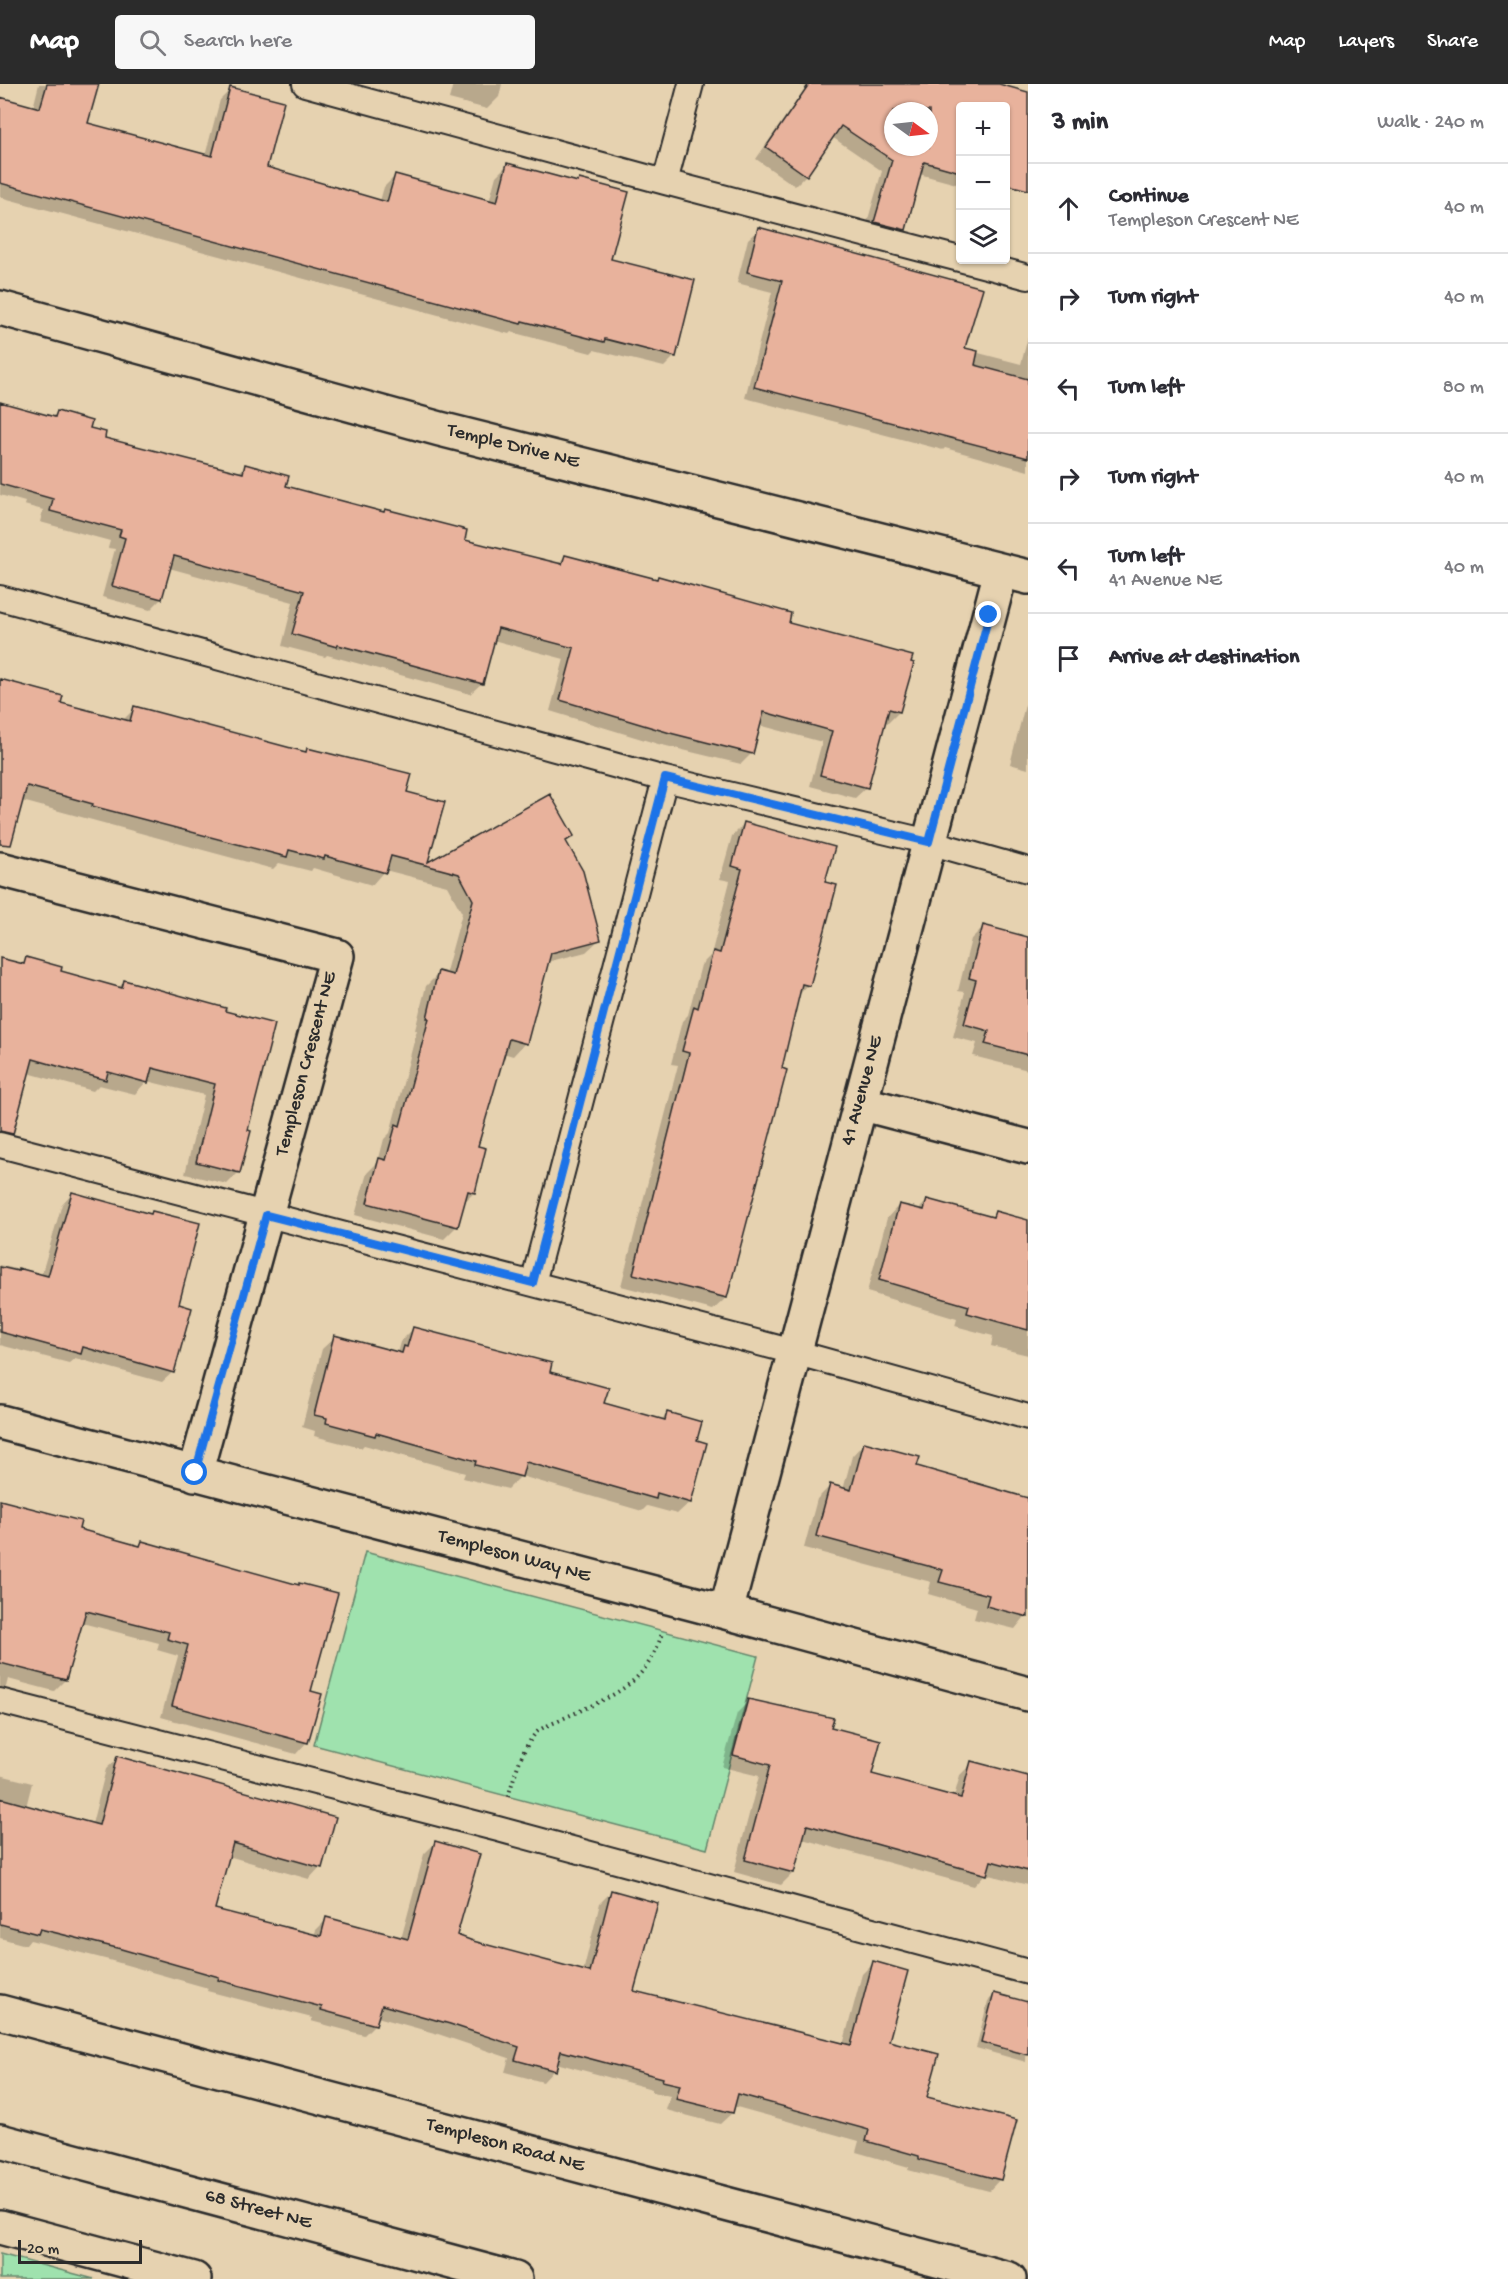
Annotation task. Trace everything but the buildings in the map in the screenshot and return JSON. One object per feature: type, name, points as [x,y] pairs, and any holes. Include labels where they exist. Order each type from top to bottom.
[{"type":"street","name":"Temple Drive NE","points":[[0,308],[440,429],[1014,574]]},
{"type":"street","name":"41 Avenue NE","points":[[726,1612],[929,842],[1014,574]]},
{"type":"street","name":"Templeson Crescent NE","points":[[0,869],[337,956],[195,1473]]},
{"type":"street","points":[[860,1103],[1028,1147]]},
{"type":"street","name":"Templeson Way NE","points":[[0,1422],[726,1612],[1028,1694]]},
{"type":"street","name":"Templeson Road NE","points":[[0,2012],[1010,2279]]},
{"type":"street","name":"68 Street NE","points":[[0,2141],[515,2279]]},
{"type":"street","points":[[0,2227],[194,2279]]},
{"type":"street","points":[[1026,2279],[1028,2272]]},
{"type":"lane","points":[[305,84],[665,182],[1028,277]]},
{"type":"lane","points":[[665,182],[691,84]]},
{"type":"lane","points":[[0,598],[665,778],[929,842],[1028,870]]},
{"type":"lane","points":[[533,1283],[665,778]]},
{"type":"lane","points":[[0,1145],[794,1352],[1028,1418]]},
{"type":"lane","points":[[0,1701],[498,1829],[1028,1972]]},
{"type":"path","points":[[498,1829],[520,1758],[536,1732],[627,1688],[645,1668],[658,1648],[672,1598]]},
{"type":"green space","points":[[365,1552],[758,1656],[707,1849],[314,1745]]},
{"type":"green space","points":[[0,2254],[94,2279],[0,2279]]},
{"type":"route","points":[[195,1473],[266,1215],[533,1283],[665,778],[929,842],[989,615]]}]
